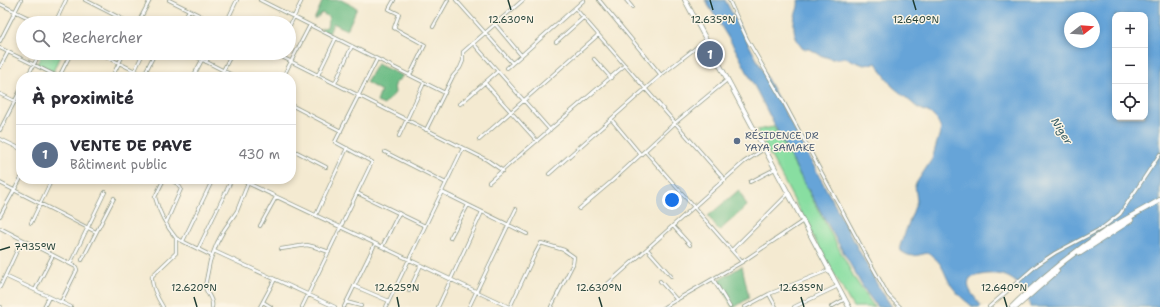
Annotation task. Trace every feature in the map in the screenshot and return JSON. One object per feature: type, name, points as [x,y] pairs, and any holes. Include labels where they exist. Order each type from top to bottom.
[{"type":"main road","points":[[685,0],[849,307]]},
{"type":"main road","points":[[1012,307],[1045,276],[1080,249],[1118,224],[1160,200]]},
{"type":"main road","points":[[1016,307],[1047,279],[1081,252],[1120,226],[1160,204]]},
{"type":"street","points":[[0,41],[20,0]]},
{"type":"street","points":[[58,16],[66,0]]},
{"type":"street","points":[[85,0],[116,16]]},
{"type":"street","points":[[142,16],[150,0]]},
{"type":"street","points":[[169,0],[201,16]]},
{"type":"street","points":[[229,16],[237,0]]},
{"type":"street","points":[[260,0],[292,16]]},
{"type":"street","points":[[294,16],[302,0]]},
{"type":"street","points":[[394,0],[389,9],[400,14],[394,28],[425,45],[410,75]]},
{"type":"street","points":[[433,28],[448,0]]},
{"type":"street","points":[[426,130],[454,76],[460,68],[464,56],[463,52],[523,0]]},
{"type":"street","points":[[507,68],[584,0]]},
{"type":"street","points":[[599,0],[661,75]]},
{"type":"street","points":[[626,0],[632,7]]},
{"type":"street","points":[[729,0],[747,39],[783,101],[867,257],[888,294],[900,307]]},
{"type":"street","points":[[458,1],[512,63]]},
{"type":"street","points":[[0,2],[25,16]]},
{"type":"street","points":[[575,8],[725,180]]},
{"type":"street","points":[[186,16],[189,10]]},
{"type":"street","points":[[296,18],[445,93]]},
{"type":"street","points":[[556,42],[583,18]]},
{"type":"street","points":[[495,24],[521,55]]},
{"type":"street","points":[[296,52],[310,25]]},
{"type":"street","points":[[479,140],[598,35]]},
{"type":"street","points":[[318,75],[336,38]]},
{"type":"street","points":[[549,174],[661,75],[706,40]]},
{"type":"street","points":[[473,43],[550,130]]},
{"type":"street","points":[[334,83],[352,46]]},
{"type":"street","points":[[0,48],[16,56]]},
{"type":"street","points":[[0,67],[8,52]]},
{"type":"street","points":[[302,307],[372,162],[335,142],[377,59]]},
{"type":"street","points":[[594,59],[611,78]]},
{"type":"street","points":[[24,60],[49,72]]},
{"type":"street","points":[[30,72],[36,60]]},
{"type":"street","points":[[62,72],[68,60]]},
{"type":"street","points":[[113,60],[135,71],[140,60]]},
{"type":"street","points":[[114,72],[120,60]]},
{"type":"street","points":[[145,72],[151,60]]},
{"type":"street","points":[[196,72],[202,60],[223,71],[228,60]]},
{"type":"street","points":[[287,60],[487,160],[503,171]]},
{"type":"street","points":[[286,72],[291,62]]},
{"type":"street","points":[[490,182],[625,66]]},
{"type":"street","points":[[460,104],[498,72]]},
{"type":"street","points":[[579,209],[646,151],[675,123],[727,80]]},
{"type":"street","points":[[399,136],[424,82]]},
{"type":"street","points":[[485,82],[537,142]]},
{"type":"street","points":[[0,94],[15,101],[0,130]]},
{"type":"street","points":[[296,108],[341,131]]},
{"type":"street","points":[[611,119],[641,155]]},
{"type":"street","points":[[0,139],[16,147]]},
{"type":"street","points":[[316,216],[347,148]]},
{"type":"street","points":[[386,307],[463,148]]},
{"type":"street","points":[[601,290],[744,162],[764,149]]},
{"type":"street","points":[[646,151],[742,262]]},
{"type":"street","points":[[296,152],[326,167]]},
{"type":"street","points":[[385,152],[446,183]]},
{"type":"street","points":[[989,307],[1037,265],[1055,253],[1102,228],[1120,214],[1160,154]]},
{"type":"street","points":[[750,182],[775,168]]},
{"type":"street","points":[[0,183],[96,232]]},
{"type":"street","points":[[0,216],[18,184]]},
{"type":"street","points":[[31,223],[50,184]]},
{"type":"street","points":[[162,184],[155,197],[166,224],[176,238],[212,256]]},
{"type":"street","points":[[166,224],[181,189],[178,184]]},
{"type":"street","points":[[183,242],[211,184]]},
{"type":"street","points":[[198,249],[230,184]]},
{"type":"street","points":[[212,307],[213,301],[205,286],[212,256],[224,230],[237,211],[248,184]]},
{"type":"street","points":[[250,184],[509,307],[541,243],[564,250],[574,257],[573,264],[551,307]]},
{"type":"street","points":[[70,264],[105,192]]},
{"type":"street","points":[[442,192],[528,234]]},
{"type":"street","points":[[357,193],[425,226]]},
{"type":"street","points":[[732,250],[788,193]]},
{"type":"street","points":[[260,226],[276,197]]},
{"type":"street","points":[[82,260],[114,198]]},
{"type":"street","points":[[450,238],[468,205]]},
{"type":"street","points":[[469,307],[516,209]]},
{"type":"street","points":[[438,307],[482,212]]},
{"type":"street","points":[[382,247],[399,213]]},
{"type":"street","points":[[664,307],[742,262],[803,221]]},
{"type":"street","points":[[673,226],[690,245]]},
{"type":"street","points":[[0,228],[76,267],[77,270],[61,302]]},
{"type":"street","points":[[163,307],[157,296],[152,276],[176,253],[176,238]]},
{"type":"street","points":[[0,287],[22,240]]},
{"type":"street","points":[[344,307],[375,244]]},
{"type":"street","points":[[280,249],[307,245],[329,252]]},
{"type":"street","points":[[647,249],[671,276]]},
{"type":"street","points":[[214,251],[335,307]]},
{"type":"street","points":[[35,290],[52,255]]},
{"type":"street","points":[[409,291],[421,265]]},
{"type":"street","points":[[745,307],[769,294],[830,270]]},
{"type":"street","points":[[5,276],[71,307]]},
{"type":"street","points":[[260,307],[275,279]]},
{"type":"street","points":[[713,279],[730,307]]},
{"type":"street","points":[[660,282],[676,300]]},
{"type":"street","points":[[354,286],[389,301]]},
{"type":"street","points":[[794,307],[838,286]]},
{"type":"street","points":[[769,294],[776,307]]},
{"type":"street","points":[[44,307],[49,297]]},
{"type":"street","points":[[831,307],[845,299]]},
{"type":"street","points":[[263,302],[271,307]]},
{"type":"street","points":[[346,302],[361,306]]},
{"type":"green space","points":[[323,0],[341,0],[357,8],[347,30],[333,23],[329,34],[320,29],[327,27],[329,17],[322,13],[314,20]]},
{"type":"green space","points":[[39,60],[58,60],[53,72],[37,64]]},
{"type":"green space","points":[[377,64],[403,76],[394,84],[395,93],[384,105],[377,102],[381,91],[366,82]]},
{"type":"green space","points":[[774,127],[855,279],[874,307],[853,307],[822,253],[757,130]]},
{"type":"green space","points":[[739,190],[747,206],[719,231],[708,216]]},
{"type":"green space","points":[[742,266],[749,298],[735,307],[732,307],[719,280]]},
{"type":"water","points":[[705,0],[725,0],[878,286],[892,307],[877,307],[864,289],[799,173],[737,52]]},
{"type":"water","name":"Niger","points":[[798,0],[1160,0],[1160,307],[1030,307],[1024,292],[1013,280],[1000,274],[985,274],[970,278],[968,286],[971,293],[981,306],[973,307],[956,292],[938,261],[934,257],[928,253],[911,256],[901,251],[900,246],[917,201],[915,185],[932,159],[941,129],[937,120],[930,113],[918,108],[892,86],[876,63],[864,65],[845,58],[832,59],[820,55],[810,49],[803,49],[798,42],[794,29],[794,20],[798,8]]},
{"type":"place","name":"VENTE DE PAVE","points":[[710,54]]},
{"type":"place","name":"RÉSIDENCE DR YAYA SAMAKE","points":[[737,141]]}]
